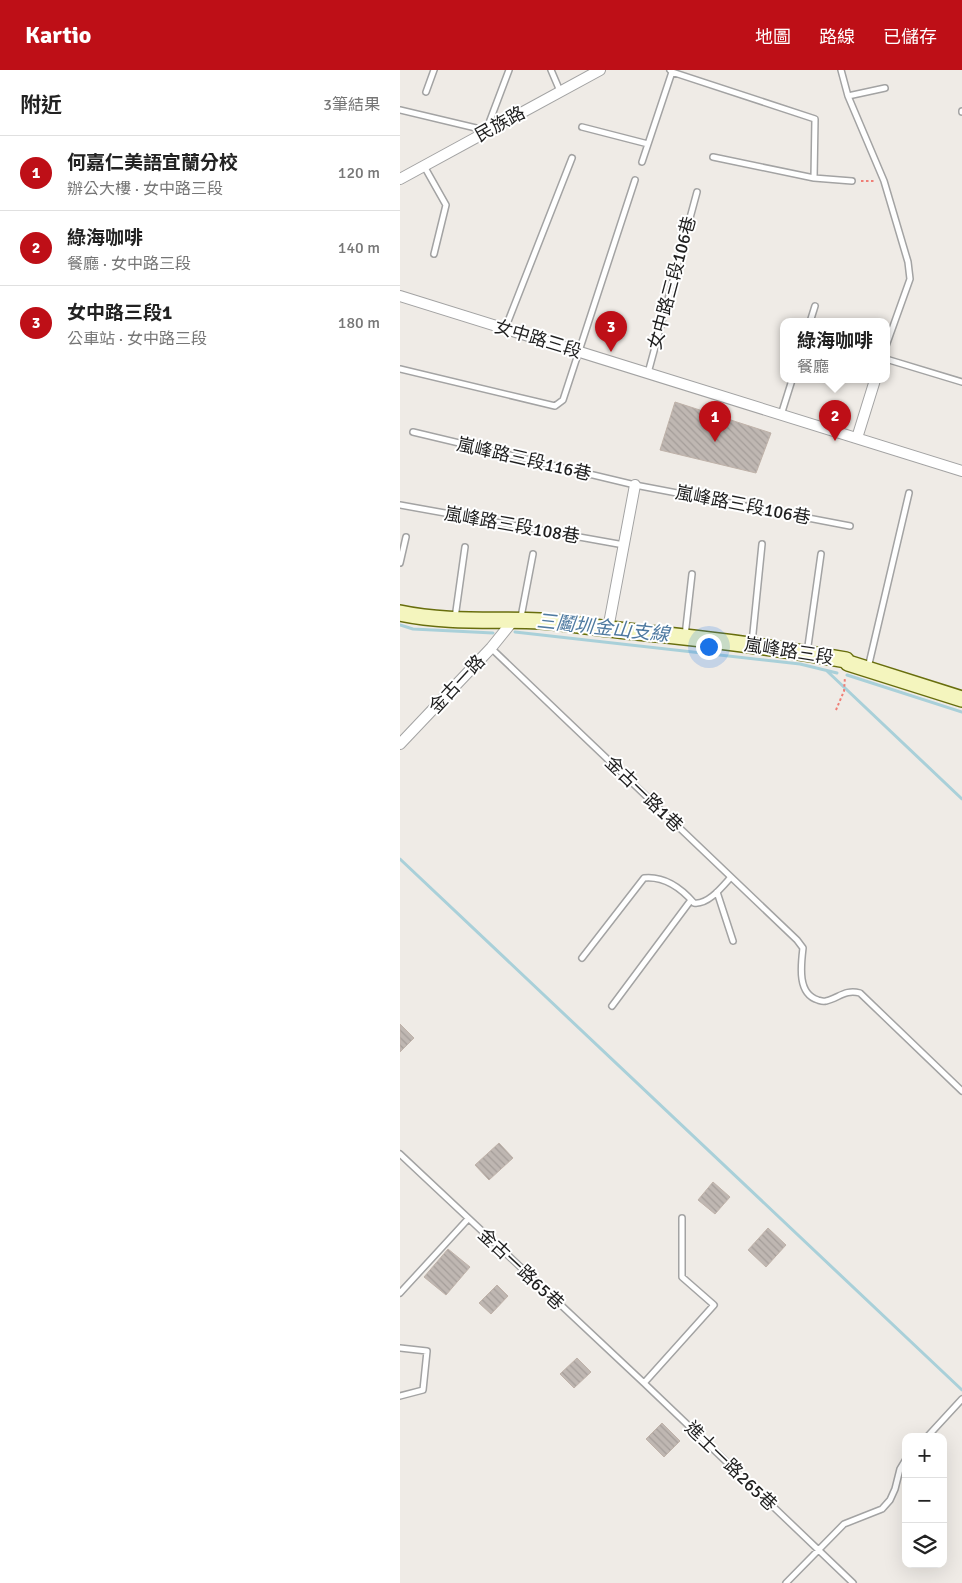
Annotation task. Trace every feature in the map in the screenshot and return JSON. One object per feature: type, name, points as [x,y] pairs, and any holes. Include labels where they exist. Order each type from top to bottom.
[{"type":"street","name":"民族路","points":[[400,179],[600,70]]},
{"type":"street","name":"女中路三段","points":[[400,296],[962,471]]},
{"type":"street","points":[[857,438],[874,383]]},
{"type":"street","points":[[608,629],[635,485]]},
{"type":"street","name":"嵐峰路三段","points":[[400,613],[455,621],[540,621],[685,636],[806,653],[846,660],[848,663],[962,699]]},
{"type":"street","name":"金古一路","points":[[400,744],[516,622]]},
{"type":"lane","points":[[426,92],[434,70]]},
{"type":"lane","points":[[400,110],[476,128],[480,135],[488,123],[509,70]]},
{"type":"lane","points":[[551,70],[560,91]]},
{"type":"lane","points":[[841,70],[848,96],[884,181],[908,262],[910,279],[890,335]]},
{"type":"lane","points":[[642,162],[671,71],[815,118],[814,178]]},
{"type":"lane","points":[[848,96],[885,88]]},
{"type":"lane","points":[[582,127],[648,144]]},
{"type":"lane","points":[[713,157],[814,178],[852,181]]},
{"type":"lane","points":[[505,329],[572,158]]},
{"type":"lane","points":[[424,166],[446,205],[434,254]]},
{"type":"lane","points":[[400,369],[555,406],[563,400],[635,180]]},
{"type":"lane","name":"女中路三段106巷","points":[[648,374],[697,192]]},
{"type":"lane","points":[[811,318],[815,306]]},
{"type":"lane","points":[[890,360],[962,382]]},
{"type":"lane","points":[[780,415],[791,383]]},
{"type":"lane","name":"嵐峰路三段116巷","points":[[413,432],[635,485]]},
{"type":"lane","name":"嵐峰路三段106巷","points":[[635,485],[850,526]]},
{"type":"lane","points":[[868,669],[909,493]]},
{"type":"lane","name":"嵐峰路三段108巷","points":[[400,505],[624,545]]},
{"type":"lane","points":[[400,562],[406,538]]},
{"type":"lane","points":[[752,645],[762,544]]},
{"type":"lane","points":[[455,621],[465,547]]},
{"type":"lane","points":[[516,622],[533,554]]},
{"type":"lane","points":[[806,653],[821,554]]},
{"type":"lane","points":[[685,636],[692,574]]},
{"type":"lane","name":"金古一路1巷","points":[[491,648],[797,940],[803,948],[801,965],[803,987],[812,998],[824,1002],[852,991],[860,993],[962,1091]]},
{"type":"lane","points":[[582,958],[644,878],[653,877],[666,880],[686,894],[694,903],[699,904],[717,892],[731,877]]},
{"type":"lane","points":[[717,892],[734,941]]},
{"type":"lane","points":[[612,1006],[691,900]]},
{"type":"lane","name":"金古一路65巷","points":[[400,1154],[644,1382]]},
{"type":"lane","points":[[644,1382],[714,1305],[682,1277],[682,1218]]},
{"type":"lane","points":[[400,1293],[468,1219]]},
{"type":"lane","points":[[400,1348],[427,1351],[423,1390],[400,1396]]},
{"type":"lane","name":"進士一路265巷","points":[[644,1382],[853,1583]]},
{"type":"lane","points":[[931,1433],[962,1399]]},
{"type":"lane","points":[[954,1408],[962,1407]]},
{"type":"lane","points":[[786,1583],[844,1524],[882,1509],[890,1500],[902,1466]]},
{"type":"path","points":[[852,181],[884,181]]},
{"type":"path","points":[[836,710],[844,691],[846,660]]},
{"type":"building","points":[[675,402],[771,433],[756,473],[660,450]]},
{"type":"building","points":[[400,1024],[414,1038],[400,1052]]},
{"type":"building","points":[[499,1143],[513,1158],[489,1180],[475,1165]]},
{"type":"building","points":[[713,1182],[730,1197],[715,1214],[698,1200]]},
{"type":"building","points":[[768,1228],[786,1245],[766,1267],[748,1250]]},
{"type":"building","points":[[448,1249],[470,1267],[446,1295],[424,1277]]},
{"type":"building","points":[[497,1285],[508,1296],[491,1314],[479,1303]]},
{"type":"building","points":[[577,1358],[591,1372],[574,1388],[560,1374]]},
{"type":"building","points":[[662,1423],[680,1441],[664,1457],[646,1439]]},
{"type":"waterway","name":"三鬮圳金山支線","points":[[400,625],[413,629],[493,633]]},
{"type":"waterway","name":"三鬮圳金山支線","points":[[515,632],[800,664],[837,673]]},
{"type":"waterway","points":[[827,671],[962,799]]},
{"type":"waterway","name":"三鬮圳金山支線","points":[[847,675],[962,712]]},
{"type":"waterway","points":[[400,859],[962,1390]]},
{"type":"place","name":"女中路三段1","points":[[611,352]]},
{"type":"place","name":"綠海咖啡","points":[[835,441]]},
{"type":"place","name":"何嘉仁美語宜蘭分校","points":[[715,442]]}]
